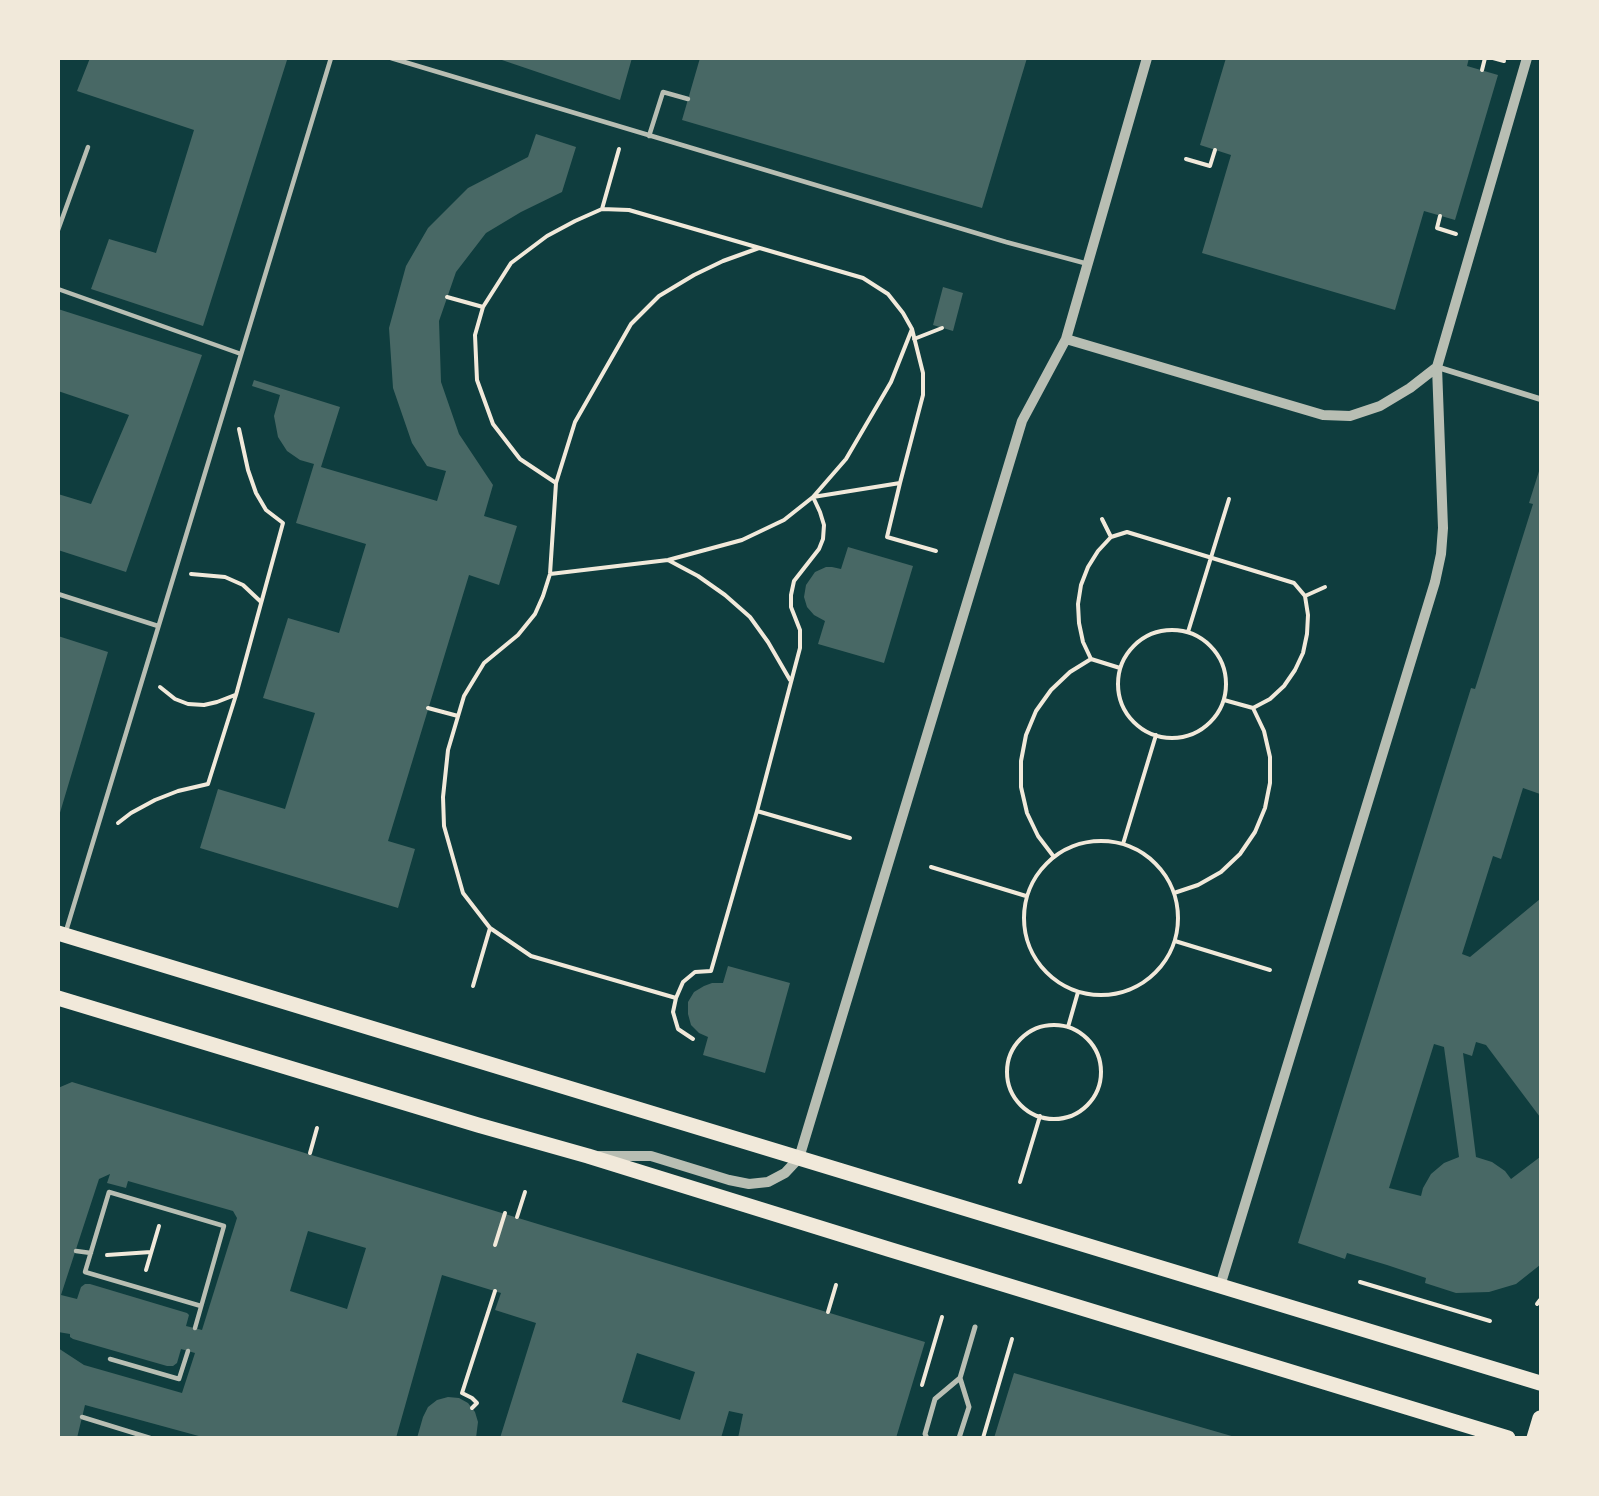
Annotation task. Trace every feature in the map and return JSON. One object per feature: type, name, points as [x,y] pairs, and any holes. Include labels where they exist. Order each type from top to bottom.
[{"type":"main road","points":[[62,934],[1540,1383]]},
{"type":"main road","points":[[58,998],[588,1156],[1508,1437]]},
{"type":"main road","points":[[1534,1437],[1540,1418]]},
{"type":"street","points":[[588,1156],[651,1156],[749,1184],[768,1182],[785,1173],[799,1158],[1022,421],[1066,339],[1148,58]]},
{"type":"street","points":[[1220,1286],[1435,582],[1441,554],[1443,528],[1437,367],[1527,58]]},
{"type":"street","points":[[1066,339],[1323,415],[1350,416],[1380,406],[1410,388],[1437,367]]},
{"type":"street","points":[[1437,367],[1540,399]]},
{"type":"street","points":[[927,1437],[925,1434],[935,1399],[960,1377],[975,1327]]},
{"type":"street","points":[[959,1437],[969,1407],[960,1377]]},
{"type":"lane","points":[[62,934],[93,842],[331,58]]},
{"type":"lane","points":[[391,58],[1088,264]]},
{"type":"lane","points":[[650,136],[663,92],[688,99]]},
{"type":"lane","points":[[58,230],[88,147]]},
{"type":"lane","points":[[58,289],[241,354]]},
{"type":"lane","points":[[58,594],[158,626]]},
{"type":"lane","points":[[195,1329],[224,1226],[109,1192],[85,1272],[201,1306]]},
{"type":"lane","points":[[76,1251],[91,1253]]},
{"type":"lane","points":[[110,1359],[179,1379],[188,1351]]},
{"type":"lane","points":[[82,1417],[150,1437]]},
{"type":"path","points":[[1482,70],[1485,58]]},
{"type":"path","points":[[1493,58],[1507,62]]},
{"type":"path","points":[[602,209],[619,149]]},
{"type":"path","points":[[1186,159],[1210,166],[1215,150]]},
{"type":"path","points":[[556,483],[520,459],[493,424],[477,380],[475,334],[483,307],[511,263],[547,236],[575,221],[602,209],[630,210],[863,278],[888,294],[912,329],[923,373],[924,395],[887,537],[936,552]]},
{"type":"path","points":[[1440,216],[1437,228],[1456,235]]},
{"type":"path","points":[[676,998],[531,956],[490,928],[464,893],[444,826],[443,797],[447,750],[464,696],[484,663],[518,635],[534,614],[543,596],[549,574],[556,483],[575,422],[631,324],[659,296],[677,285],[723,261],[759,248]]},
{"type":"path","points":[[447,297],[483,307]]},
{"type":"path","points":[[914,339],[942,328]]},
{"type":"path","points":[[549,574],[668,560],[742,540],[784,520],[813,497],[846,459],[891,382],[912,329]]},
{"type":"path","points":[[93,842],[131,813],[155,800],[178,791],[208,784],[236,695],[282,522],[266,510],[256,493],[248,470],[231,388]]},
{"type":"path","points":[[813,497],[900,483]]},
{"type":"path","points":[[693,1039],[678,1029],[673,1012],[676,998],[683,982],[695,972],[711,971],[757,811],[800,648],[800,630],[791,608],[794,581],[819,549],[823,539],[824,525],[813,497]]},
{"type":"path","points":[[1188,633],[1229,499]]},
{"type":"path","points":[[1102,519],[1111,537]]},
{"type":"path","points":[[1120,668],[1091,659],[1083,642],[1078,604],[1081,585],[1098,551],[1111,537],[1127,532],[1294,583],[1305,596],[1308,634],[1303,653],[1284,686],[1270,699],[1253,708],[1224,699]]},
{"type":"path","points":[[668,560],[698,576],[750,617],[791,681]]},
{"type":"path","points":[[174,575],[198,574],[225,577],[243,585],[261,601]]},
{"type":"path","points":[[1305,596],[1325,587]]},
{"type":"path","points":[[1176,630],[1188,633],[1200,637],[1217,653],[1223,664],[1226,688],[1219,711],[1203,728],[1192,734],[1168,738],[1145,731],[1136,724],[1122,704],[1118,680],[1120,668],[1132,647],[1142,639],[1164,631],[1176,630]]},
{"type":"path","points":[[1054,857],[1038,836],[1027,813],[1021,787],[1022,752],[1036,711],[1051,690],[1070,672],[1091,659]]},
{"type":"path","points":[[145,671],[163,690],[175,699],[188,704],[204,705],[236,695]]},
{"type":"path","points":[[428,708],[458,716]]},
{"type":"path","points":[[1174,893],[1198,885],[1221,872],[1240,854],[1255,832],[1265,808],[1270,783],[1270,757],[1264,731],[1253,708]]},
{"type":"path","points":[[1123,844],[1156,735]]},
{"type":"path","points":[[757,811],[850,838]]},
{"type":"path","points":[[1094,841],[1123,844],[1149,858],[1168,880],[1178,909],[1175,941],[1161,968],[1137,987],[1123,993],[1093,996],[1064,987],[1041,968],[1032,955],[1026,941],[1024,926],[1026,896],[1042,868],[1066,849],[1094,841]]},
{"type":"path","points":[[932,867],[1026,896]]},
{"type":"path","points":[[472,986],[490,928]]},
{"type":"path","points":[[1175,941],[1270,970]]},
{"type":"path","points":[[1068,1027],[1078,992]]},
{"type":"path","points":[[1043,1026],[1068,1027],[1079,1032],[1096,1050],[1101,1073],[1094,1097],[1076,1113],[1065,1117],[1052,1119],[1029,1112],[1013,1094],[1008,1082],[1009,1058],[1014,1047],[1032,1030],[1043,1026]]},
{"type":"path","points":[[1020,1182],[1040,1116]]},
{"type":"path","points":[[310,1153],[317,1128]]},
{"type":"path","points":[[517,1217],[525,1192]]},
{"type":"path","points":[[495,1245],[505,1213]]},
{"type":"path","points":[[148,1262],[160,1221]]},
{"type":"path","points":[[104,1256],[151,1252]]},
{"type":"path","points":[[1360,1282],[1490,1321]]},
{"type":"path","points":[[828,1312],[836,1285]]},
{"type":"path","points":[[472,1408],[477,1403],[462,1394],[495,1291]]},
{"type":"path","points":[[1537,1304],[1540,1300]]},
{"type":"path","points":[[921,1388],[942,1317]]},
{"type":"path","points":[[982,1437],[1012,1339]]},
{"type":"building","points":[[90,58],[280,58],[287,60],[203,326],[91,289],[109,239],[156,253],[194,130],[77,91]]},
{"type":"building","points":[[496,58],[632,58],[620,100]]},
{"type":"building","points":[[700,58],[1027,58],[982,208],[682,120]]},
{"type":"building","points":[[1226,58],[1469,58],[1467,66],[1498,75],[1455,220],[1424,211],[1395,310],[1202,253],[1231,155],[1200,145]]},
{"type":"building","points":[[536,134],[576,147],[562,192],[521,212],[486,233],[456,272],[439,321],[441,382],[459,434],[493,485],[484,516],[517,526],[499,585],[469,575],[388,841],[415,849],[398,908],[200,848],[218,789],[285,809],[315,713],[263,698],[288,618],[339,633],[366,544],[296,523],[314,464],[300,460],[287,451],[278,437],[274,416],[280,395],[252,386],[254,380],[340,407],[321,467],[437,501],[446,471],[427,466],[412,443],[393,388],[389,328],[406,266],[428,228],[468,188],[528,157]]},
{"type":"building","points":[[943,287],[963,293],[953,331],[933,325]]},
{"type":"building","points":[[58,309],[202,355],[126,572],[58,550],[58,494],[91,504],[129,415],[58,391]]},
{"type":"building","points":[[1540,468],[1540,794],[1523,788],[1501,859],[1493,856],[1462,954],[1470,957],[1540,899],[1540,1117],[1486,1045],[1476,1042],[1472,1056],[1463,1053],[1476,1157],[1492,1162],[1505,1171],[1511,1179],[1540,1157],[1540,1265],[1516,1284],[1489,1292],[1456,1293],[1425,1283],[1426,1278],[1387,1265],[1347,1253],[1345,1259],[1298,1243],[1471,688],[1475,689],[1533,504],[1529,503]],"holes":[[[1434,1044],[1444,1047],[1459,1157],[1444,1163],[1431,1174],[1421,1196],[1389,1188]]]},
{"type":"building","points":[[848,547],[913,566],[884,663],[818,644],[825,621],[814,615],[807,607],[804,597],[806,585],[815,572],[826,567],[841,569]]},
{"type":"building","points":[[58,636],[108,652],[59,816],[58,816]]},
{"type":"building","points":[[728,966],[790,983],[765,1073],[703,1055],[708,1037],[699,1033],[691,1025],[688,1002],[694,992],[712,983],[723,983]]},
{"type":"building","points":[[72,1082],[925,1342],[896,1438],[738,1438],[743,1414],[729,1411],[721,1438],[500,1438],[536,1323],[495,1310],[501,1293],[442,1275],[396,1438],[206,1438],[85,1405],[77,1438],[58,1438],[58,1348],[84,1365],[182,1393],[195,1353],[181,1349],[177,1363],[167,1366],[73,1339],[70,1334],[58,1332],[58,1088]],"holes":[[[110,1174],[107,1183],[126,1188],[128,1181],[233,1211],[237,1218],[202,1330],[186,1326],[189,1315],[187,1313],[90,1284],[81,1287],[77,1299],[61,1295],[99,1179]],[[308,1231],[366,1248],[347,1309],[290,1291]],[[637,1353],[695,1372],[680,1420],[622,1402]]]},
{"type":"building","points":[[1014,1373],[1235,1437],[1235,1438],[994,1438]]},
{"type":"building","points":[[448,1397],[459,1398],[468,1403],[475,1412],[478,1422],[476,1438],[417,1438],[428,1407],[437,1400]]}]
